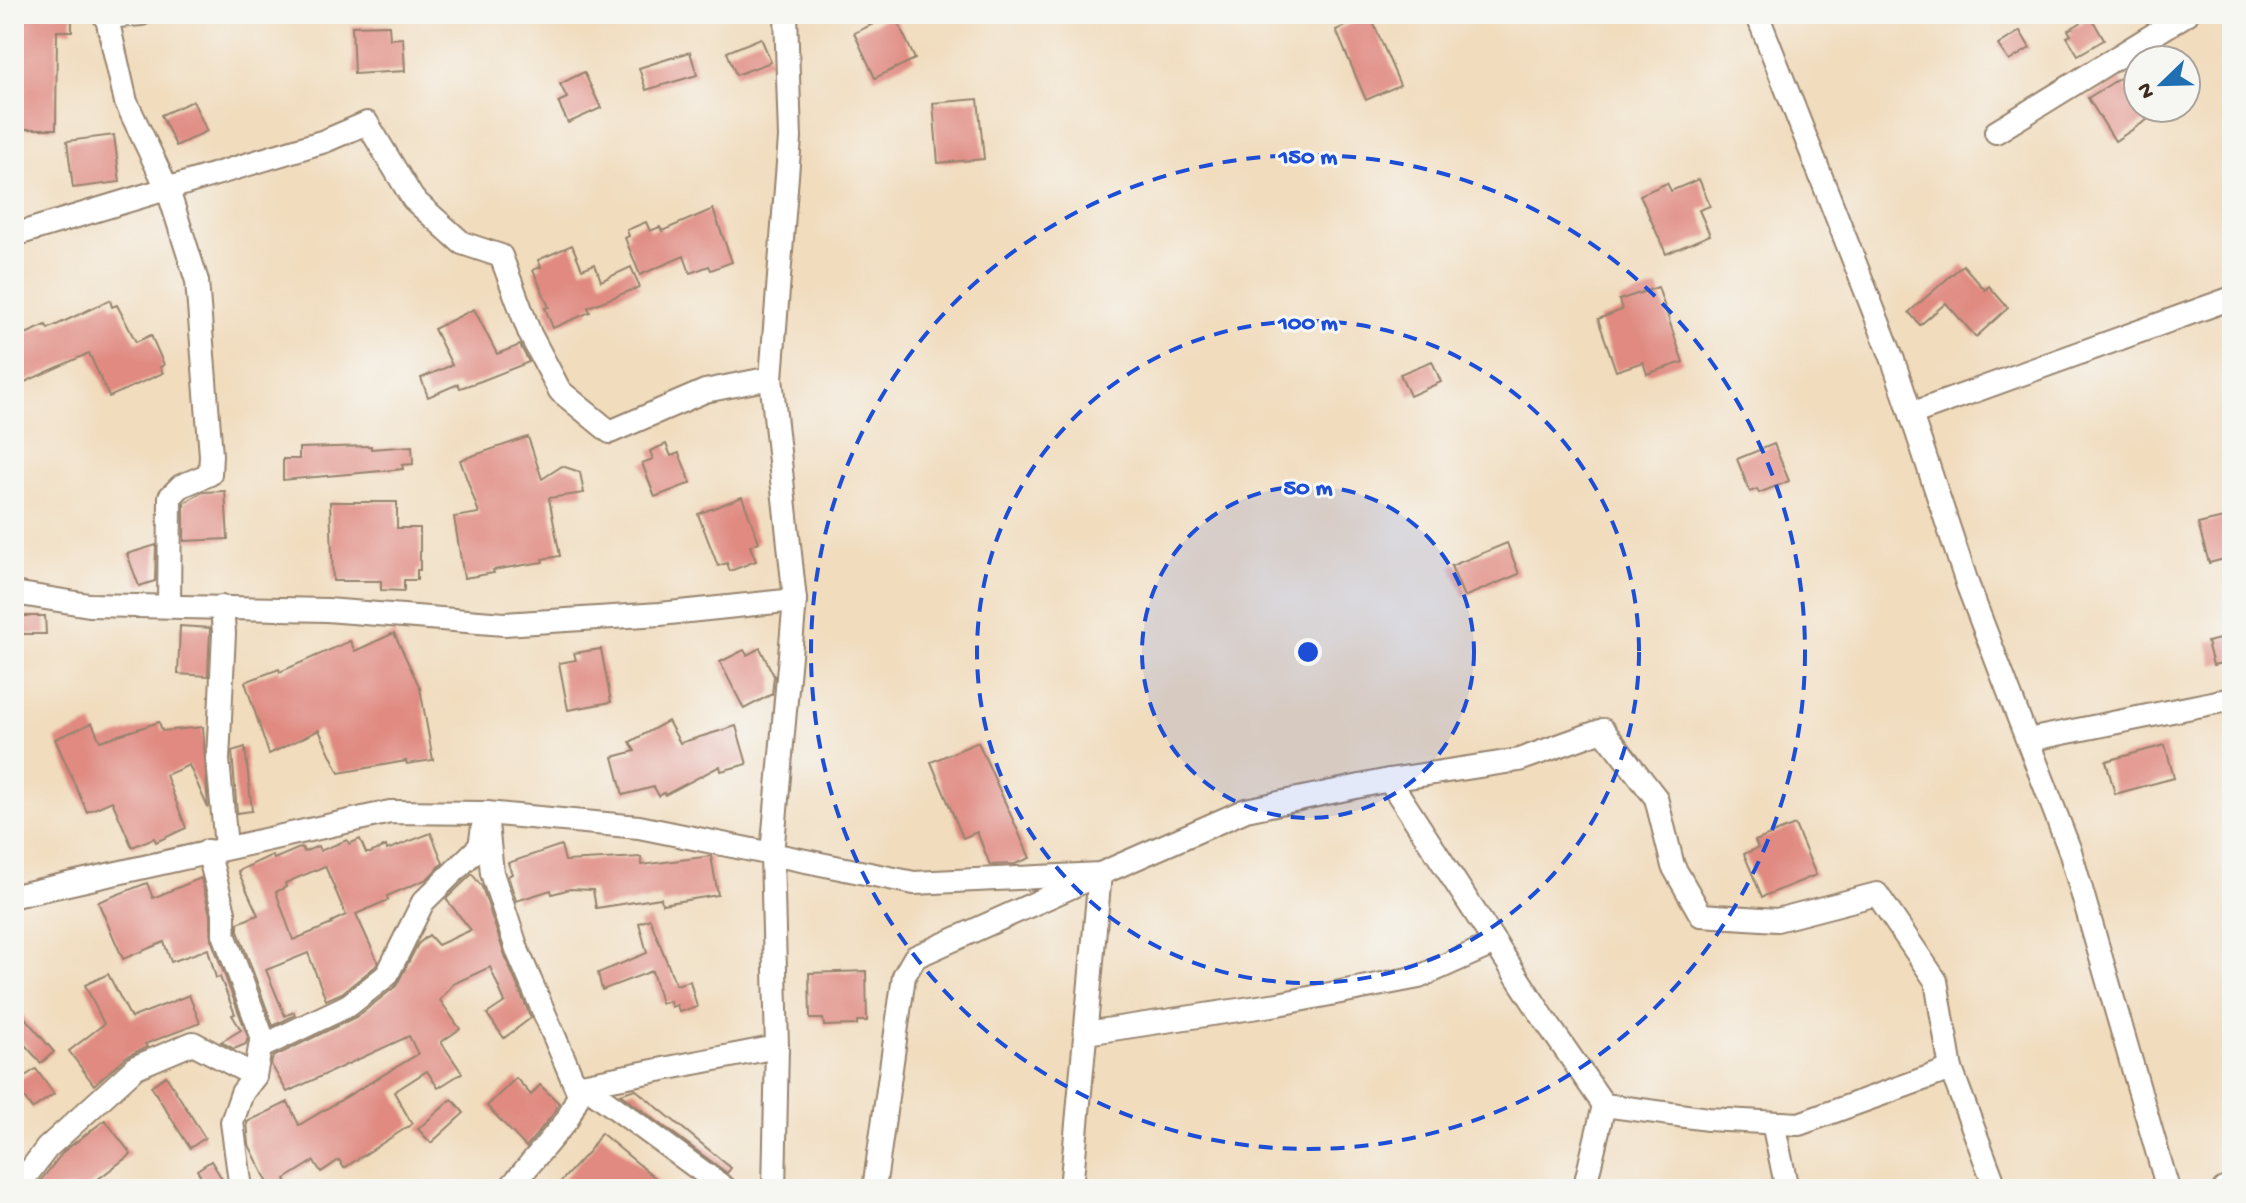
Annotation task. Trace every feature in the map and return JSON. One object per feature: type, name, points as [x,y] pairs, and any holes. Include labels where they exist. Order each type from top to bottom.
[{"type":"street","points":[[141,14],[106,15],[126,102],[168,190],[197,281],[211,455],[210,474],[181,486],[170,497],[169,606]]},
{"type":"street","points":[[774,1189],[777,1047],[772,854],[795,600],[771,378],[790,138],[786,14]]},
{"type":"street","points":[[1757,14],[1893,360],[1968,586],[2070,851],[2168,1189]]},
{"type":"street","points":[[1996,132],[2187,14]]},
{"type":"street","points":[[14,235],[325,141],[367,123],[413,199],[462,243],[501,256],[530,334],[560,391],[610,432],[705,391],[771,378]]},
{"type":"street","points":[[1911,414],[2232,298]]},
{"type":"street","points":[[14,593],[89,605],[327,610],[504,624],[660,614],[795,600]]},
{"type":"street","points":[[222,607],[224,633],[217,849],[224,934],[262,1036],[255,1076],[242,1093],[232,1122],[241,1189]]},
{"type":"street","points":[[2028,740],[2232,699]]},
{"type":"street","points":[[874,1189],[904,976],[915,957],[1246,810],[1389,780],[1519,760],[1603,730],[1656,798],[1673,866],[1701,915],[1777,920],[1877,894],[1936,981],[1951,1069],[1996,1189]]},
{"type":"street","points":[[1389,780],[1604,1105],[1587,1189]]},
{"type":"street","points":[[14,896],[390,812],[486,813],[639,827],[914,883],[1100,874]]},
{"type":"street","points":[[261,1047],[349,1005],[387,975],[423,902],[480,846],[486,813]]},
{"type":"street","points":[[486,813],[492,873],[518,952],[580,1086],[726,1189]]},
{"type":"street","points":[[1071,1189],[1100,874]]},
{"type":"street","points":[[1086,1033],[1278,1004],[1419,977],[1495,943]]},
{"type":"street","points":[[16,1189],[47,1148],[136,1067],[193,1043],[255,1076]]},
{"type":"street","points":[[580,1086],[777,1047]]},
{"type":"street","points":[[1604,1105],[1708,1119],[1799,1124],[1951,1069]]},
{"type":"street","points":[[509,1189],[567,1120],[580,1086]]},
{"type":"street","points":[[1773,1123],[1787,1189]]},
{"type":"street","points":[[2224,1189],[2232,1187]]},
{"type":"building","points":[[14,14],[72,14],[72,31],[57,31],[56,129],[14,129]]},
{"type":"building","points":[[894,14],[915,59],[875,78],[854,33]]},
{"type":"building","points":[[1370,15],[1400,85],[1366,100],[1336,30]]},
{"type":"building","points":[[2091,17],[2104,40],[2078,55],[2067,37],[2071,35],[2068,30]]},
{"type":"building","points":[[389,25],[390,39],[403,38],[405,71],[354,74],[352,26]]},
{"type":"building","points":[[2020,31],[2030,48],[2009,61],[1998,45]]},
{"type":"building","points":[[761,38],[771,62],[736,75],[727,52]]},
{"type":"building","points":[[690,52],[697,75],[646,90],[639,68]]},
{"type":"building","points":[[584,72],[601,108],[568,123],[558,102],[567,98],[560,84]]},
{"type":"building","points":[[2120,78],[2122,124],[2141,124],[2115,141],[2088,98]]},
{"type":"building","points":[[978,99],[984,159],[938,163],[933,103]]},
{"type":"building","points":[[193,101],[207,131],[176,146],[161,115]]},
{"type":"building","points":[[114,135],[120,182],[73,188],[67,141]]},
{"type":"building","points":[[1699,179],[1710,206],[1699,210],[1710,235],[1666,254],[1640,195],[1667,183],[1671,191]]},
{"type":"building","points":[[713,209],[732,262],[711,270],[709,266],[690,273],[684,256],[640,275],[625,238],[629,236],[627,230],[646,222],[650,231],[660,227],[662,231]]},
{"type":"building","points":[[572,245],[582,269],[595,264],[601,281],[631,267],[640,287],[588,307],[590,312],[553,328],[545,308],[549,307],[533,270],[541,267],[538,260]]},
{"type":"building","points":[[1963,265],[1985,290],[1989,286],[2008,308],[1976,337],[1946,303],[1920,325],[1909,312]]},
{"type":"building","points":[[1658,287],[1683,362],[1647,374],[1643,362],[1616,371],[1598,319],[1622,310],[1619,300]]},
{"type":"building","points":[[110,300],[112,307],[117,305],[136,342],[151,335],[164,365],[160,367],[163,373],[109,397],[89,353],[25,382],[14,357],[14,339],[46,325],[48,329]]},
{"type":"building","points":[[474,309],[497,354],[520,345],[529,362],[460,388],[458,384],[428,397],[421,378],[452,365],[434,329]]},
{"type":"building","points":[[1432,361],[1441,382],[1410,396],[1400,374]]},
{"type":"building","points":[[528,437],[542,479],[562,466],[580,472],[584,493],[549,498],[560,556],[464,578],[454,517],[479,513],[460,460]]},
{"type":"building","points":[[666,444],[671,456],[679,453],[691,483],[655,497],[642,463],[653,459],[650,451]]},
{"type":"building","points":[[1774,444],[1789,481],[1759,493],[1757,489],[1750,492],[1737,459]]},
{"type":"building","points":[[371,446],[371,449],[412,446],[413,464],[402,465],[403,469],[283,480],[283,459],[299,459],[299,448]]},
{"type":"building","points":[[225,491],[228,539],[184,541],[184,503],[203,492]]},
{"type":"building","points":[[742,497],[759,542],[750,546],[756,561],[730,571],[727,563],[718,566],[698,514]]},
{"type":"building","points":[[330,502],[397,502],[397,528],[420,528],[420,570],[417,570],[417,580],[404,580],[404,591],[381,590],[381,581],[333,581]]},
{"type":"building","points":[[2232,516],[2232,557],[2209,563],[2198,524]]},
{"type":"building","points":[[1507,543],[1519,574],[1464,597],[1451,566]]},
{"type":"building","points":[[156,545],[155,581],[139,586],[127,554]]},
{"type":"building","points":[[15,616],[45,616],[46,634],[15,634]]},
{"type":"building","points":[[180,626],[210,628],[208,676],[178,674]]},
{"type":"building","points":[[394,633],[420,688],[433,760],[407,764],[406,761],[339,773],[319,730],[269,754],[245,682],[279,669],[280,672],[350,641],[355,651]]},
{"type":"building","points":[[2232,636],[2232,661],[2213,665],[2207,642]]},
{"type":"building","points":[[760,648],[774,676],[772,694],[744,709],[720,662],[744,650],[747,655]]},
{"type":"building","points":[[601,649],[611,702],[568,710],[559,663],[576,660],[574,653]]},
{"type":"building","points":[[668,721],[680,743],[736,726],[747,764],[721,771],[720,766],[665,795],[659,796],[654,787],[623,795],[613,757],[635,751],[630,742]]},
{"type":"building","points":[[159,722],[162,731],[203,727],[208,808],[189,765],[166,775],[186,828],[156,842],[154,838],[132,847],[112,801],[87,812],[55,739],[92,723],[100,741]]},
{"type":"building","points":[[978,742],[1030,858],[1015,864],[990,865],[977,832],[963,838],[931,762]]},
{"type":"building","points":[[2165,745],[2174,778],[2115,794],[2106,761]]},
{"type":"building","points":[[245,747],[252,811],[237,813],[232,751]]},
{"type":"building","points":[[1795,825],[1816,875],[1762,897],[1744,854],[1758,848],[1755,841]]},
{"type":"building","points":[[431,833],[443,863],[427,879],[387,896],[388,900],[356,914],[378,962],[342,993],[326,1000],[308,953],[266,970],[285,1016],[294,1012],[295,1015],[273,1026],[238,931],[238,923],[258,915],[238,871],[272,855],[274,859],[302,847],[304,852],[318,846],[320,851],[347,840],[349,844],[360,839],[366,853],[386,846],[387,850]],"holes":[[[325,866],[346,915],[293,940],[276,892],[286,887],[285,883]]]},
{"type":"building","points":[[561,845],[565,861],[641,857],[642,865],[711,856],[718,895],[662,904],[661,898],[596,908],[593,890],[570,889],[552,894],[551,890],[516,901],[508,876],[512,874],[508,863]]},
{"type":"building","points":[[472,874],[482,887],[505,956],[531,1018],[504,1038],[487,1014],[505,1002],[490,967],[453,984],[440,1000],[460,1029],[441,1042],[462,1073],[438,1088],[427,1071],[394,1092],[412,1124],[344,1168],[339,1160],[321,1172],[314,1161],[285,1179],[290,1189],[271,1189],[249,1145],[247,1122],[288,1102],[299,1125],[418,1054],[409,1036],[287,1092],[271,1064],[273,1057],[358,1016],[396,986],[418,944],[429,935],[438,945],[471,930],[446,899]]},
{"type":"building","points":[[201,878],[210,914],[211,939],[248,1037],[246,1044],[234,1049],[221,1042],[241,1030],[232,1015],[235,1014],[220,977],[216,978],[208,949],[171,962],[164,942],[123,959],[98,902],[147,883],[153,898]]},
{"type":"building","points":[[650,919],[676,985],[690,981],[697,1007],[679,1012],[677,1005],[671,1007],[670,1001],[661,1003],[652,971],[602,990],[598,973],[647,953],[639,923]]},
{"type":"building","points":[[866,971],[867,1021],[857,1021],[857,1025],[824,1026],[823,1019],[810,1019],[809,973]]},
{"type":"building","points":[[108,974],[131,1018],[189,995],[200,1023],[145,1044],[147,1047],[127,1056],[94,1085],[69,1051],[104,1024],[85,985]]},
{"type":"building","points":[[14,1005],[54,1052],[41,1063],[17,1036]]},
{"type":"building","points":[[36,1069],[54,1094],[32,1109],[14,1083]]},
{"type":"building","points":[[166,1076],[205,1138],[190,1148],[151,1086]]},
{"type":"building","points":[[516,1078],[531,1095],[540,1085],[559,1103],[526,1147],[487,1106]]},
{"type":"building","points":[[635,1089],[731,1168],[727,1173],[620,1094]]},
{"type":"building","points":[[452,1099],[464,1113],[431,1143],[418,1129]]},
{"type":"building","points":[[105,1120],[131,1154],[85,1189],[34,1189],[64,1151]]},
{"type":"building","points":[[601,1133],[669,1189],[554,1189],[590,1150]]},
{"type":"building","points":[[211,1161],[227,1189],[209,1189],[197,1170]]}]
